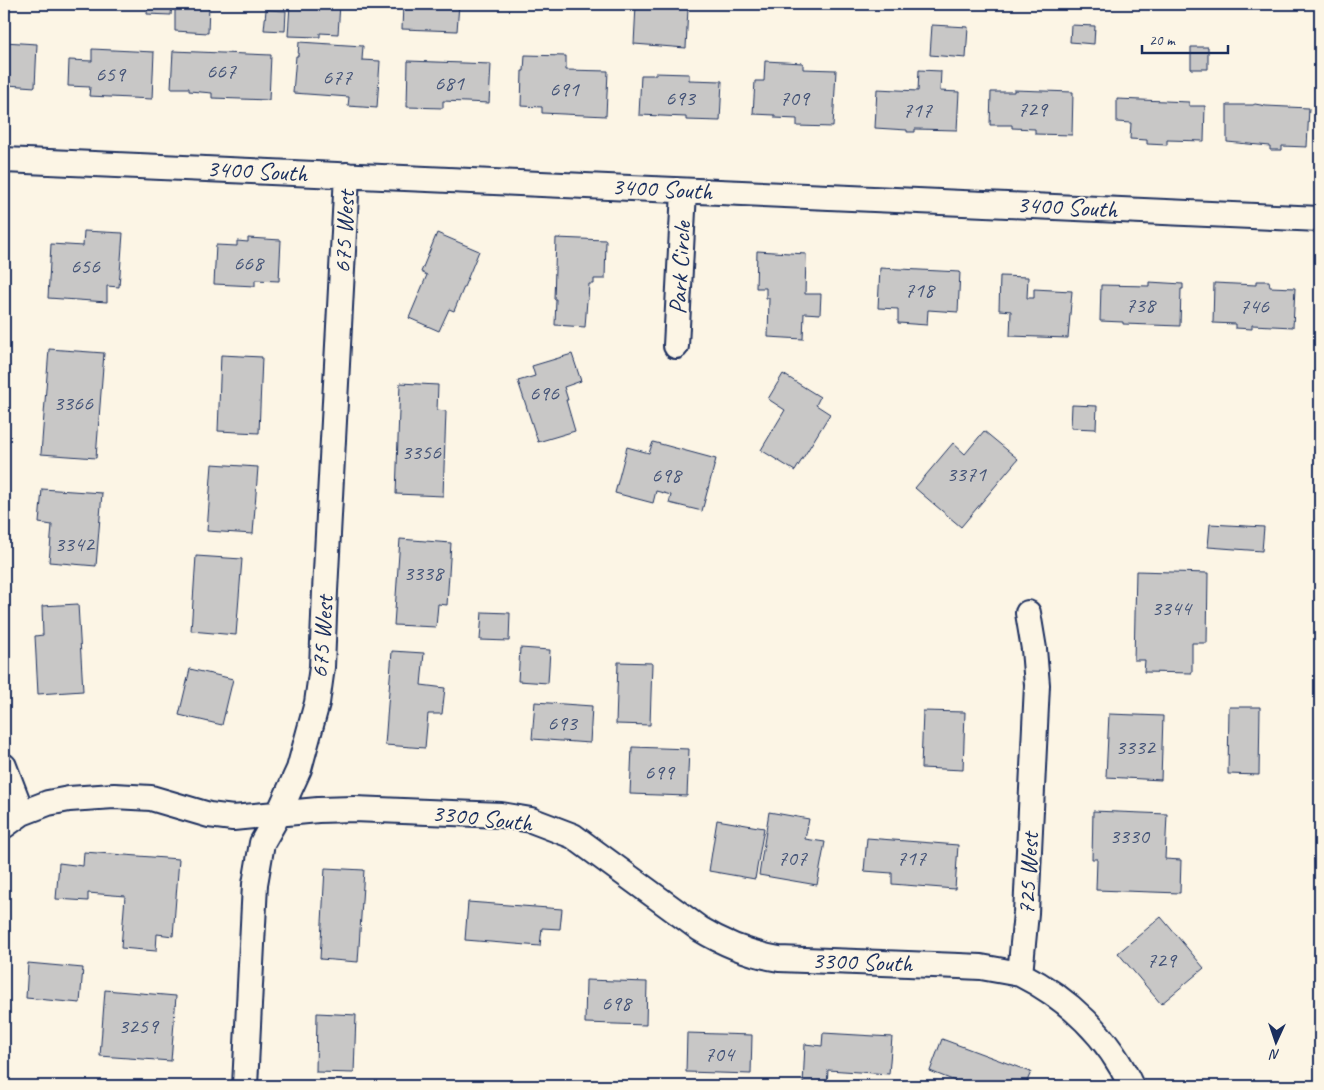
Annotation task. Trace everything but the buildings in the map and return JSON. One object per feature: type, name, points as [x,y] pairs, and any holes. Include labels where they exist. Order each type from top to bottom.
[{"type":"street","name":"3400 South","points":[[4,160],[1320,219]]},
{"type":"street","name":"675 West","points":[[244,1086],[255,884],[262,843],[278,815],[299,768],[317,702],[322,667],[347,175]]},
{"type":"street","name":"Park Circle","points":[[676,346],[684,190]]},
{"type":"street","name":"725 West","points":[[1020,974],[1026,914],[1037,686],[1034,649],[1028,613]]},
{"type":"street","points":[[4,766],[13,819]]},
{"type":"street","name":"3300 South","points":[[13,819],[48,803],[69,799],[114,796],[151,798],[209,815],[233,818],[318,810],[354,809],[501,815],[531,820],[573,836],[700,929],[719,941],[738,949],[779,959],[981,967],[1020,974]]},
{"type":"street","points":[[1020,974],[1040,984],[1062,999],[1088,1023],[1108,1047],[1131,1086]]}]
